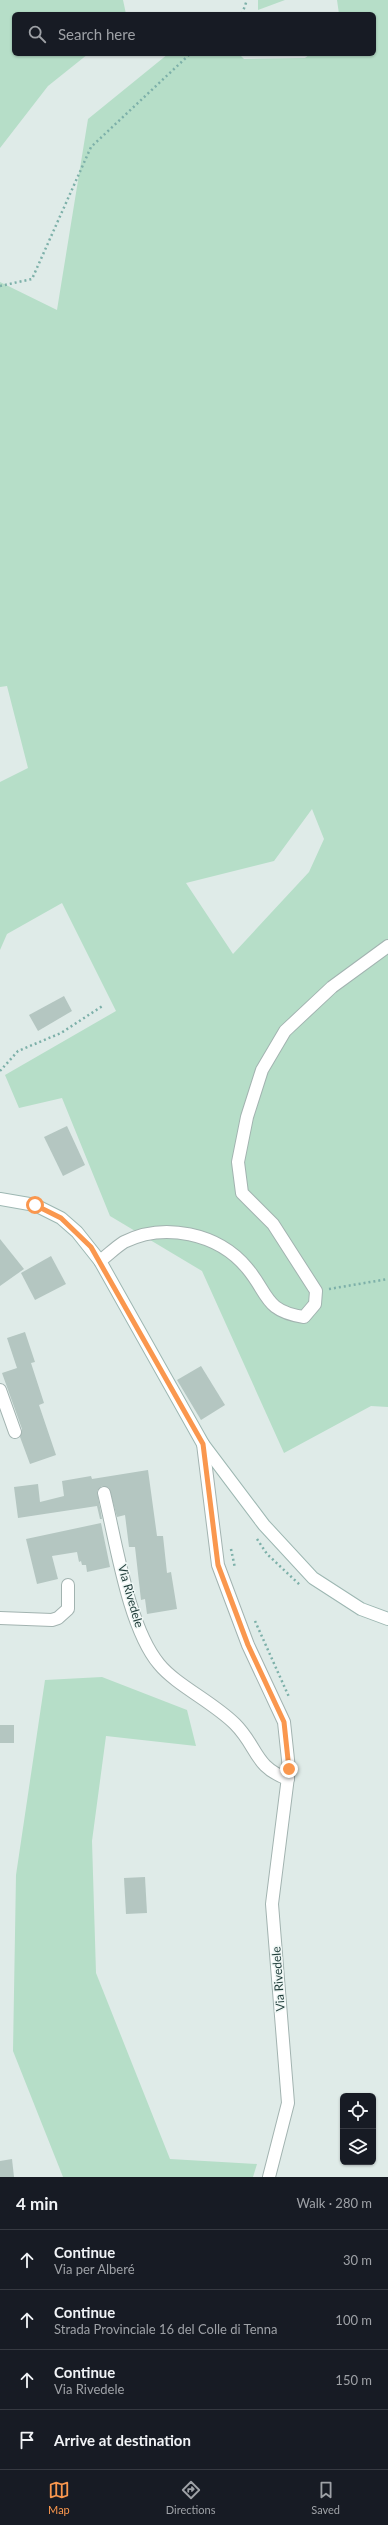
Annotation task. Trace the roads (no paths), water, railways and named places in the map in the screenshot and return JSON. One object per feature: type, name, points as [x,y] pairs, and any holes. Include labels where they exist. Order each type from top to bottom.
[{"type":"street","points":[[100,1261],[123,1243],[154,1232],[170,1231],[197,1236],[234,1255],[247,1268],[264,1296],[284,1314],[304,1317],[315,1304],[316,1291],[273,1224],[242,1193],[238,1162],[247,1117],[262,1070],[285,1031],[332,987],[388,946]]},
{"type":"street","points":[[0,1199],[21,1201],[48,1210],[61,1218],[91,1247],[203,1444],[264,1525],[313,1578],[361,1609],[388,1619]]},
{"type":"street","points":[[0,1390],[14,1432]]},
{"type":"street","name":"Via Rivedele","points":[[203,1444],[218,1565],[248,1645],[284,1722],[288,1779],[272,1904],[288,2103],[269,2177]]},
{"type":"street","name":"Via Rivedele","points":[[104,1493],[140,1631],[158,1664],[209,1701],[236,1725],[262,1764],[274,1774],[288,1779]]},
{"type":"street","points":[[0,1618],[58,1618],[68,1609],[68,1585]]}]
